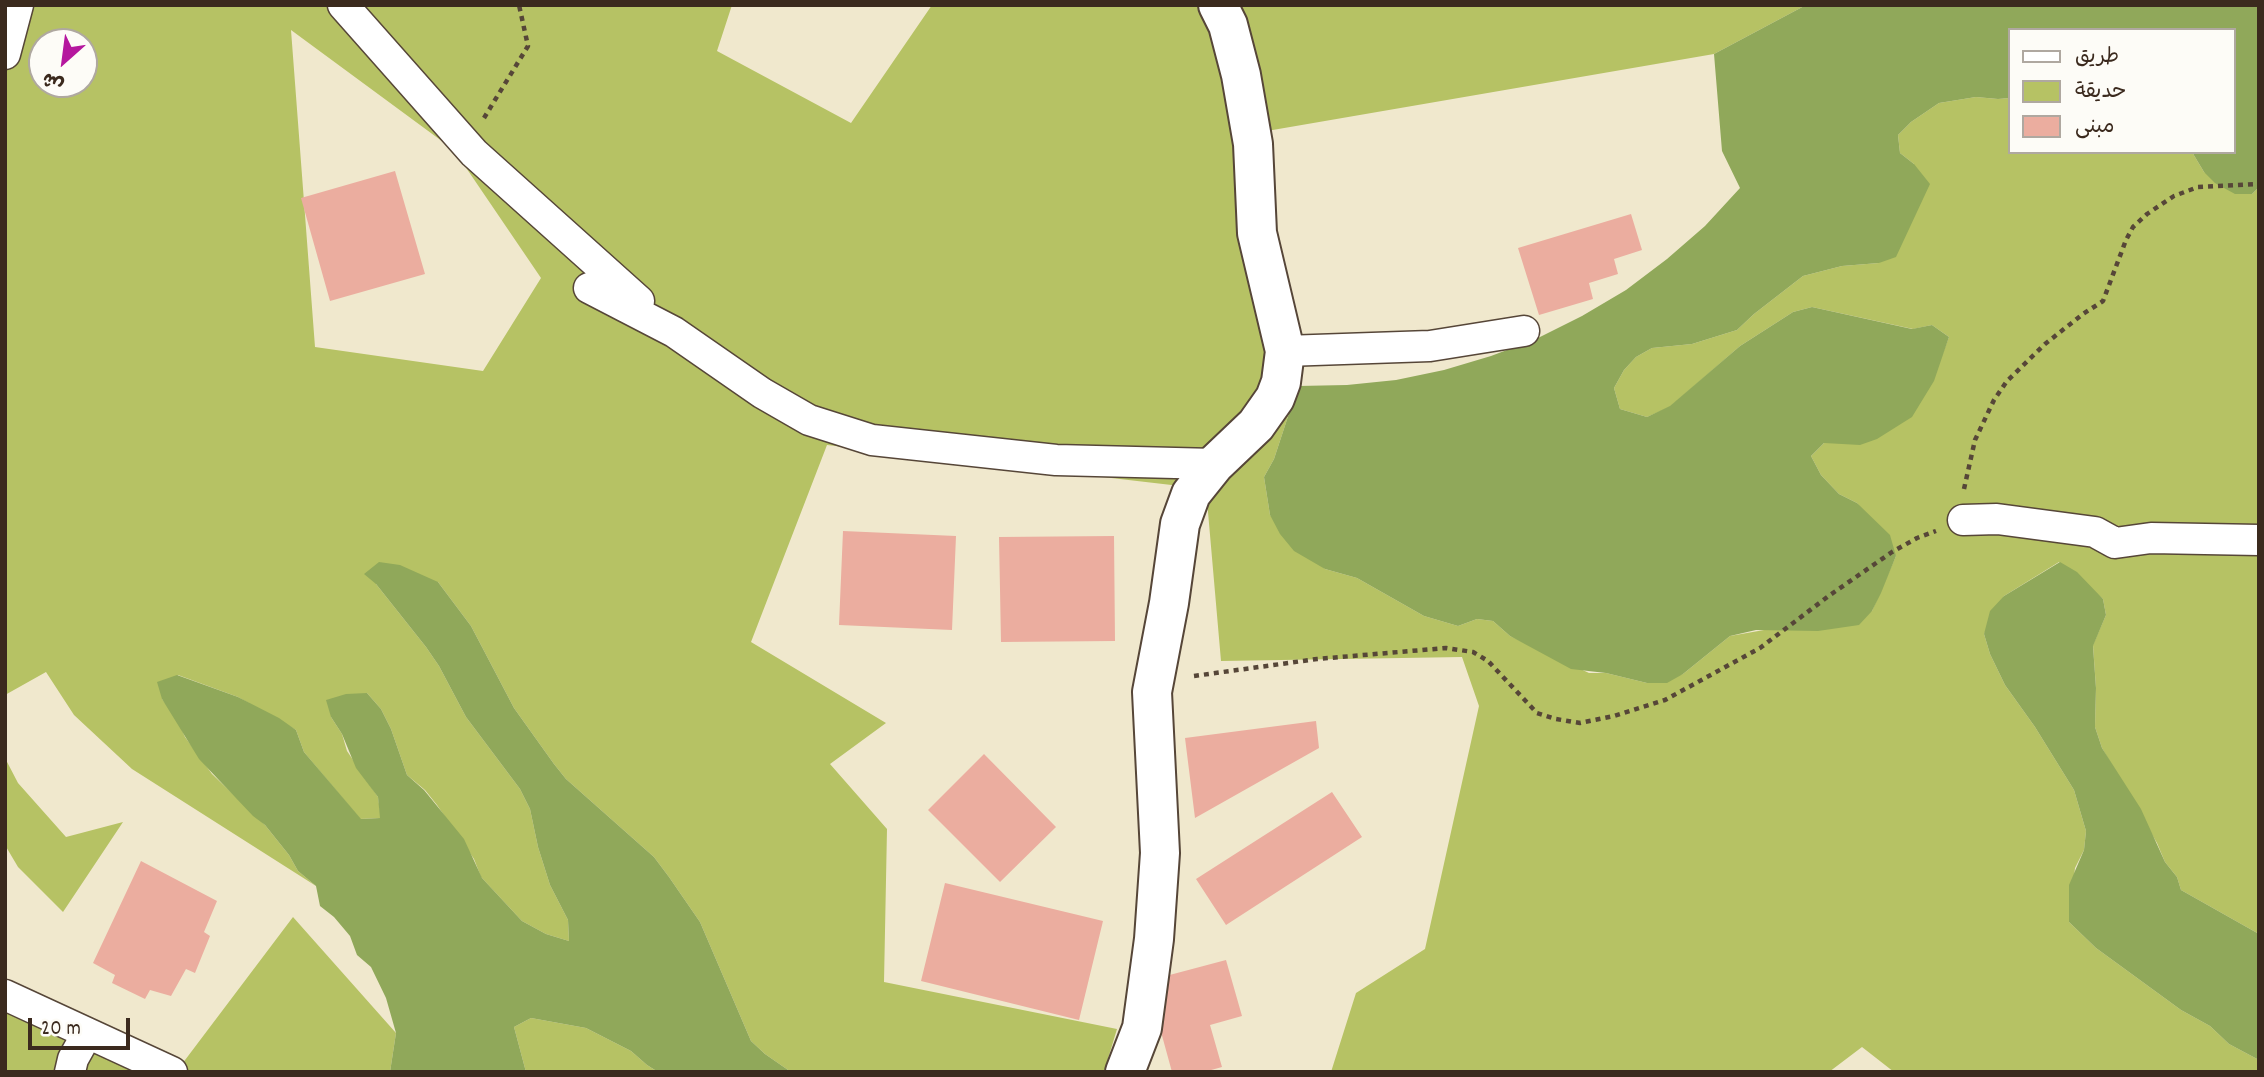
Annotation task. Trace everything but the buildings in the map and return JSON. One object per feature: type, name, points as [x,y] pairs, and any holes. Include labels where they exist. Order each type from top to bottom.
[{"type":"street","points":[[5,54],[18,5]]},
{"type":"street","points":[[343,5],[467,145],[674,332]]},
{"type":"street","points":[[1125,1072],[1142,1028],[1154,939],[1160,853],[1152,692],[1169,603],[1180,524],[1191,494],[1215,464],[1256,425],[1275,398],[1281,382],[1285,351],[1257,233],[1253,144],[1241,75],[1228,26],[1218,5]]},
{"type":"street","points":[[589,288],[674,332],[762,393],[809,420],[872,440],[1056,460],[1215,464]]},
{"type":"street","points":[[1285,351],[1430,346],[1524,331]]},
{"type":"street","points":[[1963,520],[1997,519],[2095,532],[2115,543],[2151,538],[2259,540]]},
{"type":"street","points":[[5,995],[172,1072]]},
{"type":"street","points":[[70,1072],[73,1059],[87,1034]]},
{"type":"path","points":[[467,145],[528,46],[519,5]]},
{"type":"path","points":[[1194,666],[1194,678],[1317,659],[1446,648],[1473,652],[1488,661],[1537,713],[1556,719],[1580,723],[1614,716],[1665,700],[1760,648],[1892,552],[1917,538],[1963,520],[1959,507],[1975,440],[1994,400],[2007,381],[2045,344],[2103,301],[2133,227],[2174,196],[2199,187],[2259,184]]},
{"type":"green space","points":[[5,5],[732,5],[717,51],[851,123],[932,5],[1806,5],[1714,54],[1232,137],[1298,386],[1274,459],[1264,477],[1270,515],[1325,569],[1357,578],[1424,616],[1458,626],[1477,619],[1493,621],[1510,636],[1589,673],[1606,673],[1647,683],[1683,674],[1730,636],[1872,611],[1896,556],[1857,503],[1839,494],[1821,475],[1811,456],[1824,443],[1941,358],[1949,337],[1932,325],[1913,329],[1812,307],[1793,312],[1740,346],[1670,407],[1647,417],[1620,409],[1614,388],[1624,370],[1636,357],[1652,348],[1692,344],[1737,330],[1803,276],[1842,266],[1879,263],[1914,164],[1900,153],[1898,135],[1911,122],[1939,103],[1976,97],[2008,98],[2008,154],[2193,154],[2204,172],[2252,194],[2259,187],[2259,934],[2181,890],[2177,877],[2165,862],[2157,843],[2102,748],[2095,727],[2093,645],[2106,615],[2103,599],[2059,562],[2004,596],[1984,634],[2005,685],[2074,790],[2086,831],[2084,850],[2075,868],[2069,922],[2096,948],[2181,1010],[2210,1026],[2229,1044],[2259,1060],[2259,1072],[1894,1072],[1862,1047],[1829,1072],[1331,1072],[1356,993],[1425,949],[1479,706],[1462,657],[1221,661],[1206,489],[827,445],[751,642],[886,723],[830,764],[887,829],[884,982],[1117,1029],[1104,1072],[791,1072],[765,1054],[751,1041],[700,922],[669,877],[654,857],[566,779],[554,764],[514,708],[471,626],[438,582],[376,584],[426,647],[466,717],[520,789],[530,809],[550,885],[568,920],[569,941],[546,934],[522,921],[481,877],[474,859],[437,805],[425,790],[407,775],[391,729],[381,709],[367,693],[331,717],[342,734],[347,751],[378,797],[381,818],[360,819],[304,752],[296,730],[238,697],[178,675],[162,699],[212,774],[265,825],[298,871],[316,886],[132,769],[74,715],[46,672],[5,695]],"holes":[[[291,30],[454,150],[541,278],[483,371],[315,347]]]},
{"type":"green space","points":[[1806,5],[2259,5],[2259,187],[2252,194],[2235,194],[2215,183],[2204,172],[2193,154],[2236,154],[2236,28],[2008,28],[2008,98],[1976,97],[1939,103],[1911,122],[1898,135],[1900,153],[1914,164],[1930,184],[1896,257],[1879,263],[1842,266],[1803,276],[1737,330],[1692,344],[1652,348],[1636,357],[1624,370],[1614,388],[1620,409],[1647,417],[1670,406],[1740,346],[1793,312],[1812,307],[1912,329],[1932,325],[1949,337],[1934,381],[1912,417],[1877,439],[1860,445],[1824,443],[1811,456],[1821,475],[1839,494],[1857,503],[1890,535],[1896,556],[1872,611],[1859,625],[1818,631],[1756,630],[1730,636],[1683,674],[1667,683],[1647,683],[1606,673],[1571,669],[1510,636],[1493,621],[1477,619],[1458,626],[1424,616],[1357,578],[1325,569],[1294,551],[1280,534],[1270,515],[1264,477],[1274,459],[1298,386],[1396,380],[1444,370],[1536,339],[1626,290],[1705,226],[1740,188],[1722,151],[1714,54]]},
{"type":"green space","points":[[379,562],[400,565],[438,582],[471,626],[514,708],[554,764],[566,779],[654,857],[669,877],[700,922],[751,1041],[791,1072],[658,1072],[631,1051],[586,1028],[531,1018],[514,1027],[526,1072],[390,1072],[396,1033],[386,998],[371,967],[357,955],[350,936],[334,917],[320,906],[316,886],[298,871],[265,825],[253,816],[199,759],[162,699],[157,682],[177,675],[238,697],[279,718],[296,730],[304,752],[361,819],[380,818],[378,797],[356,768],[342,734],[331,717],[326,700],[346,694],[367,693],[381,709],[391,729],[407,775],[424,790],[464,839],[482,878],[522,921],[546,934],[569,941],[568,920],[550,885],[530,809],[520,789],[466,717],[426,647],[376,584],[364,574]]},
{"type":"green space","points":[[2060,562],[2077,572],[2103,599],[2106,615],[2093,646],[2095,727],[2102,748],[2141,809],[2165,862],[2177,877],[2181,890],[2259,934],[2259,1060],[2229,1044],[2210,1026],[2181,1010],[2096,948],[2069,922],[2069,885],[2084,850],[2086,831],[2074,790],[2005,685],[1984,634],[1990,611],[2004,596]]},
{"type":"green space","points":[[5,758],[18,783],[66,837],[123,822],[63,912],[18,867],[5,845]]},
{"type":"green space","points":[[293,917],[396,1033],[390,1072],[176,1072]]},
{"type":"green space","points":[[5,1007],[144,1072],[5,1072]]},
{"type":"green space","points":[[531,1018],[586,1028],[631,1051],[658,1072],[526,1072],[514,1027]]}]
